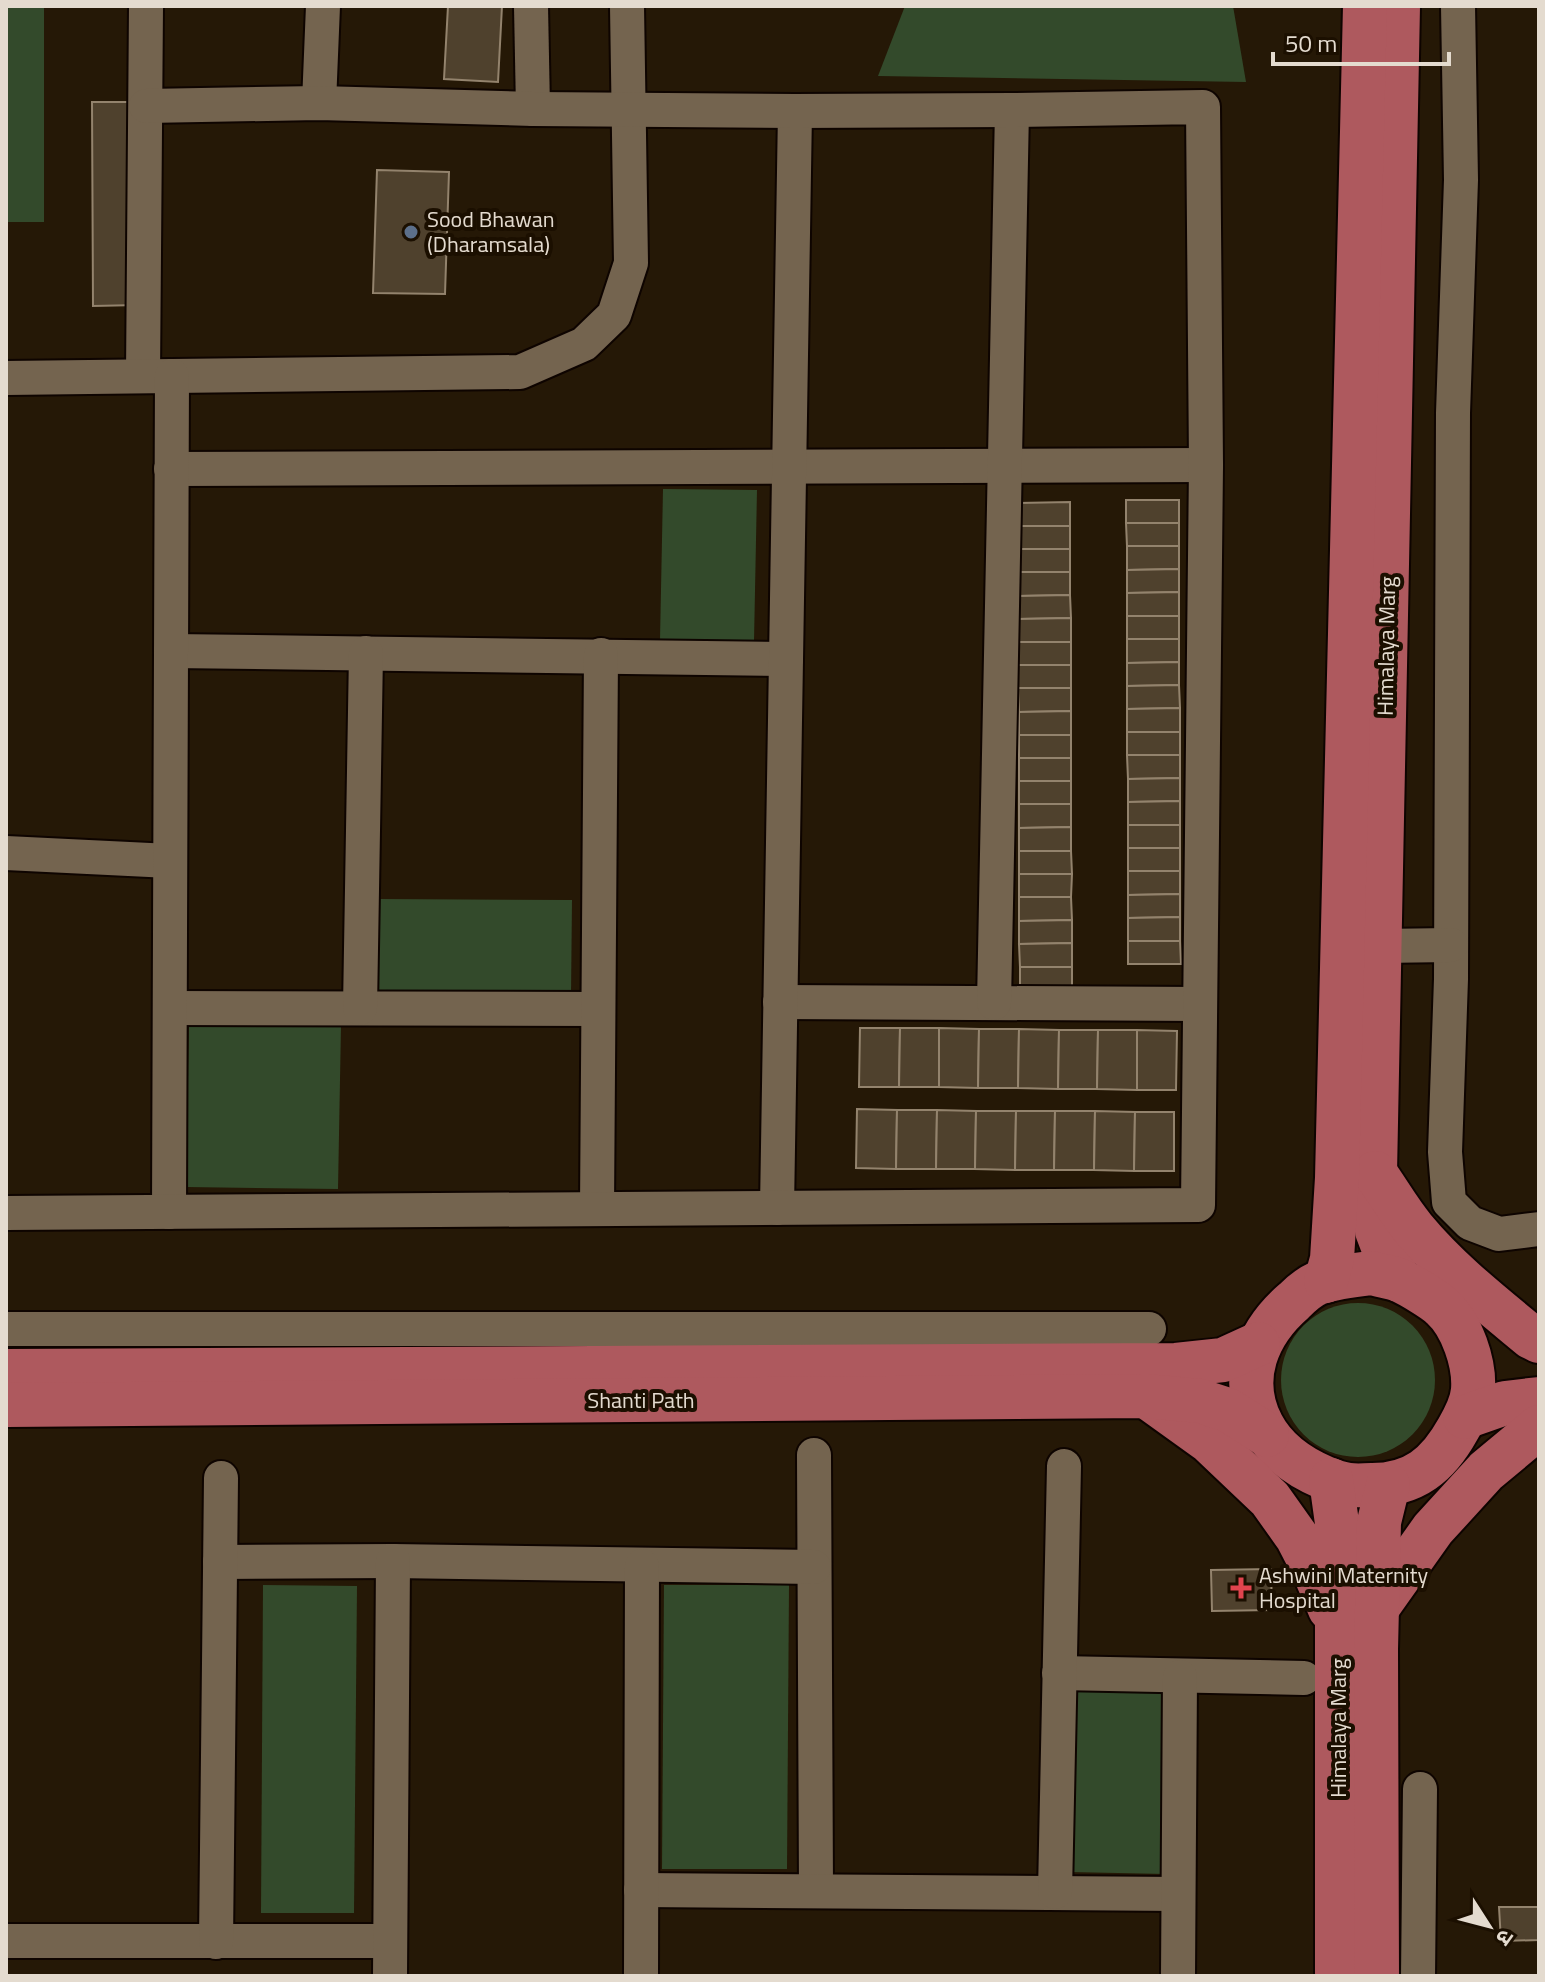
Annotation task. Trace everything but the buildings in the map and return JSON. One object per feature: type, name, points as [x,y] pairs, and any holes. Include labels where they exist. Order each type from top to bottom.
[{"type":"main road","name":"Himalaya Marg","points":[[1326,1281],[1332,1259],[1337,1178],[1365,6]]},
{"type":"main road","name":"Himalaya Marg","points":[[1398,6],[1375,1173],[1377,1231],[1400,1280]]},
{"type":"main road","points":[[1375,1173],[1412,1227],[1441,1259],[1467,1284],[1539,1341]]},
{"type":"main road","points":[[1465,1339],[1473,1391],[1465,1417],[1449,1444],[1427,1469],[1415,1477],[1388,1485],[1345,1486],[1289,1458],[1267,1435],[1254,1410],[1252,1365],[1258,1344],[1285,1308],[1309,1288],[1326,1281],[1372,1273],[1400,1280],[1442,1307],[1465,1339],[1494,1358],[1539,1363]]},
{"type":"main road","points":[[6,1371],[1176,1365],[1223,1360],[1258,1344]]},
{"type":"main road","points":[[1146,1396],[1210,1442],[1270,1499],[1303,1547],[1338,1630]]},
{"type":"main road","name":"Shanti Path","points":[[6,1405],[1146,1396],[1200,1401],[1228,1410],[1267,1435]]},
{"type":"main road","points":[[1465,1417],[1505,1403],[1539,1399]]},
{"type":"main road","points":[[1377,1608],[1433,1529],[1486,1471],[1539,1427]]},
{"type":"main road","name":"Himalaya Marg","points":[[1331,1480],[1337,1523],[1337,1976]]},
{"type":"main road","name":"Himalaya Marg","points":[[1377,1976],[1377,1608],[1379,1522],[1388,1485]]},
{"type":"street","points":[[146,6],[146,106],[158,376],[171,469],[169,1212]]},
{"type":"street","points":[[319,103],[323,6]]},
{"type":"street","points":[[531,6],[533,109]]},
{"type":"street","points":[[6,378],[520,372],[584,344],[614,315],[631,263],[627,6]]},
{"type":"street","points":[[1458,6],[1461,180],[1453,413],[1451,945],[1445,1152],[1449,1202],[1470,1223],[1499,1234],[1539,1229]]},
{"type":"street","points":[[6,1213],[1198,1205],[1206,465],[1203,107],[795,111],[533,109],[319,103],[146,106]]},
{"type":"street","points":[[994,1003],[1012,110]]},
{"type":"street","points":[[777,1208],[795,111]]},
{"type":"street","points":[[171,469],[1206,465]]},
{"type":"street","points":[[171,651],[786,659]]},
{"type":"street","points":[[360,1008],[366,653]]},
{"type":"street","points":[[597,1208],[601,655]]},
{"type":"street","points":[[6,853],[170,861]]},
{"type":"street","points":[[1380,946],[1451,945]]},
{"type":"street","points":[[780,1002],[1200,1004]]},
{"type":"street","points":[[170,1008],[598,1009]]},
{"type":"street","points":[[6,1329],[1149,1329]]},
{"type":"street","points":[[814,1455],[816,1891]]},
{"type":"street","points":[[1055,1892],[1064,1466]]},
{"type":"street","points":[[216,1942],[221,1478]]},
{"type":"street","points":[[220,1562],[393,1561],[814,1567]]},
{"type":"street","points":[[390,1976],[393,1561]]},
{"type":"street","points":[[641,1976],[642,1566]]},
{"type":"street","points":[[1059,1673],[1304,1678]]},
{"type":"street","points":[[1178,1976],[1180,1677]]},
{"type":"street","points":[[1377,1748],[1431,1789],[1418,1976]]},
{"type":"street","points":[[641,1890],[1178,1894]]},
{"type":"street","points":[[6,1941],[390,1941]]},
{"type":"green space","points":[[6,6],[44,6],[44,222],[6,222]]},
{"type":"green space","points":[[905,6],[1233,6],[1246,82],[878,76]]},
{"type":"green space","points":[[663,489],[757,490],[754,641],[660,640]]},
{"type":"green space","points":[[377,899],[572,900],[571,995],[376,994]]},
{"type":"green space","points":[[189,1023],[341,1025],[338,1189],[186,1187]]},
{"type":"green space","points":[[1358,1303],[1387,1309],[1412,1326],[1429,1351],[1435,1380],[1429,1409],[1412,1434],[1387,1451],[1358,1457],[1329,1451],[1304,1434],[1287,1409],[1281,1380],[1287,1351],[1304,1326],[1329,1309]]},
{"type":"green space","points":[[263,1585],[357,1586],[354,1913],[261,1913]]},
{"type":"green space","points":[[664,1585],[789,1585],[787,1869],[662,1869]]},
{"type":"green space","points":[[1072,1689],[1170,1691],[1166,1874],[1068,1872]]},
{"type":"place","name":"Sood Bhawan (Dharamsala)","points":[[411,232]]},
{"type":"place","name":"Ashwini Maternity Hospital","points":[[1241,1588]]}]
